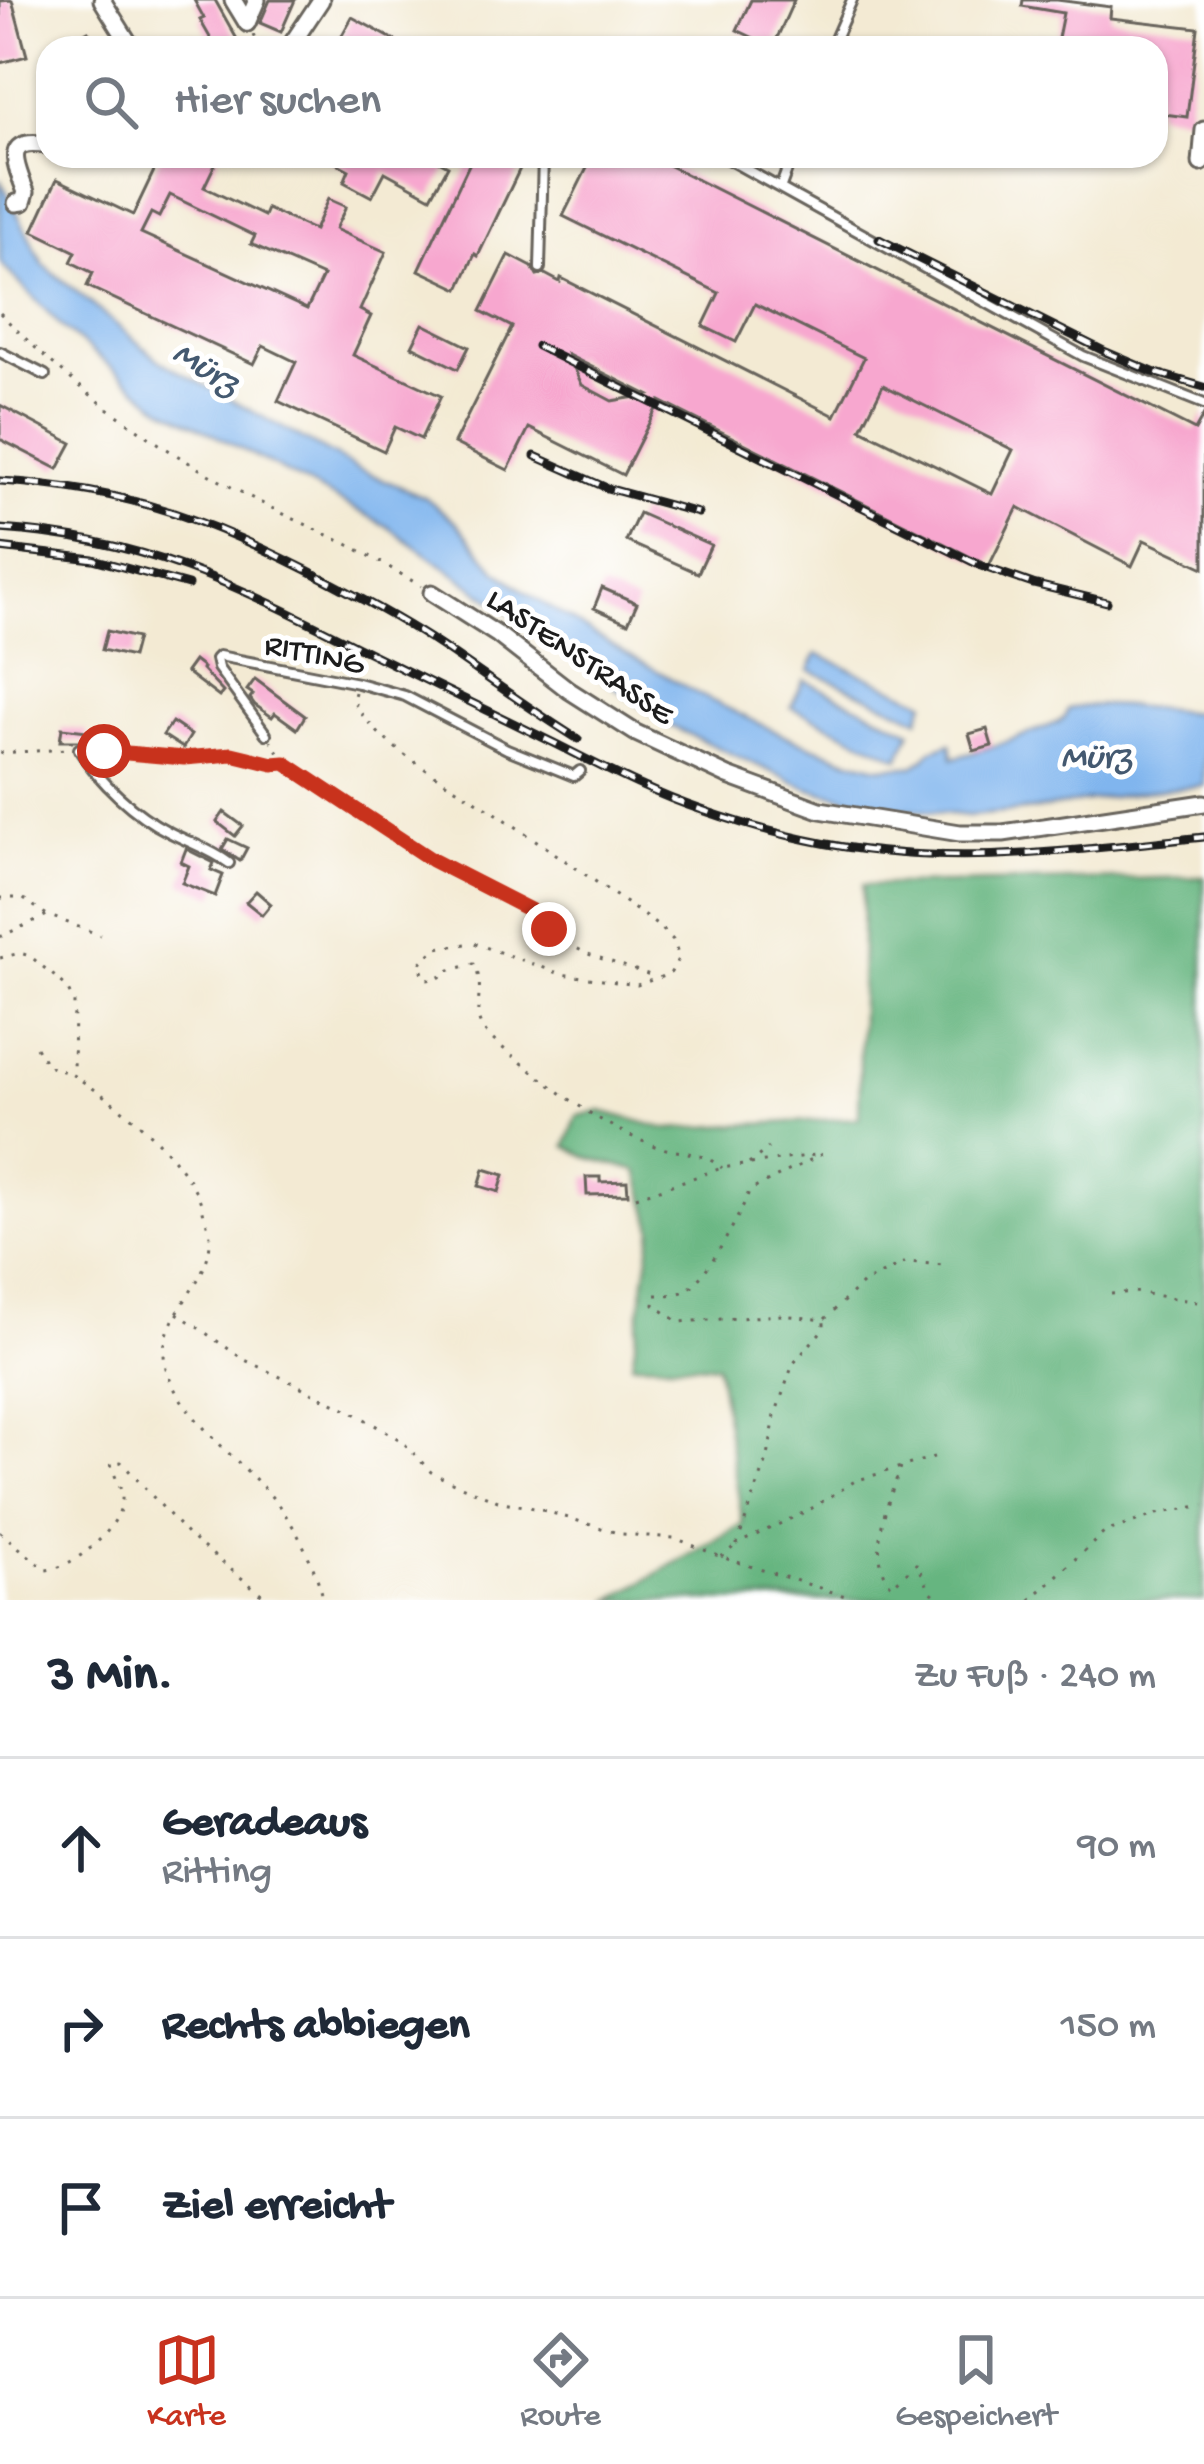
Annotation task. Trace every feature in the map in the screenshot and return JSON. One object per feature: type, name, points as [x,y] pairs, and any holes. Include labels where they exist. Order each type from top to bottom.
[{"type":"street","points":[[102,0],[124,36]]},
{"type":"street","points":[[233,0],[247,23],[257,0]]},
{"type":"street","points":[[297,36],[322,0]]},
{"type":"street","points":[[1201,163],[1204,130]]},
{"type":"street","points":[[16,203],[23,202],[26,193],[15,153],[20,145],[36,143]]},
{"type":"street","name":"LASTENSTRASSE","points":[[433,593],[498,635],[605,720],[728,776],[820,811],[902,826],[1003,833],[1204,803]]},
{"type":"lane","points":[[836,36],[852,0]]},
{"type":"lane","points":[[540,268],[543,168]]},
{"type":"lane","points":[[746,168],[1083,356],[1204,404]]},
{"type":"lane","points":[[781,186],[788,168]]},
{"type":"lane","points":[[0,352],[45,375]]},
{"type":"lane","name":"RITTING","points":[[266,734],[218,668],[219,656],[405,696],[567,774],[580,771]]},
{"type":"lane","points":[[79,749],[121,798],[146,818],[229,863]]},
{"type":"path","points":[[0,313],[40,355],[155,440],[248,496],[433,593]]},
{"type":"path","points":[[358,683],[353,700],[362,716],[431,775],[661,928],[673,940],[679,957],[670,974],[637,985],[561,974],[474,943],[436,948],[419,964],[426,980],[474,964],[482,978],[480,1025],[502,1047],[552,1088],[607,1123],[654,1145],[710,1157],[722,1168]]},
{"type":"path","points":[[266,734],[285,763],[432,860],[530,910],[566,944],[658,978]]},
{"type":"path","points":[[0,753],[47,748],[184,758],[232,754],[285,763]]},
{"type":"path","points":[[0,898],[22,898],[47,915],[100,935]]},
{"type":"path","points":[[0,937],[47,915]]},
{"type":"path","points":[[0,958],[20,953],[29,956],[66,986],[74,1002],[73,1075]]},
{"type":"path","points":[[36,1046],[54,1071],[73,1075],[153,1137],[198,1194],[210,1244],[199,1280],[166,1333],[167,1372],[185,1405],[275,1502],[300,1538],[324,1600]]},
{"type":"path","points":[[748,1165],[768,1148]]},
{"type":"path","points":[[636,1197],[722,1168],[822,1154],[749,1191],[741,1216],[697,1283],[680,1294],[656,1295],[654,1305],[679,1322],[782,1315],[824,1320]]},
{"type":"path","points":[[737,1544],[763,1473],[793,1364],[824,1328],[824,1320],[863,1283],[906,1262],[945,1265]]},
{"type":"path","points":[[1111,1294],[1134,1292],[1204,1304]]},
{"type":"path","points":[[177,1313],[243,1359],[402,1441],[431,1472],[449,1481],[498,1501],[621,1534],[675,1538],[857,1600]]},
{"type":"path","points":[[721,1557],[855,1481],[940,1455]]},
{"type":"path","points":[[0,1532],[46,1570],[70,1564],[105,1533],[121,1509],[121,1488],[110,1468],[111,1463],[122,1462],[190,1536],[269,1600]]},
{"type":"path","points":[[901,1466],[882,1520],[884,1576],[892,1586],[916,1563],[930,1591],[941,1600]]},
{"type":"path","points":[[1030,1600],[1105,1532],[1157,1514],[1204,1505]]},
{"type":"green space","points":[[1204,877],[1204,1600],[611,1600],[743,1524],[717,1365],[632,1363],[653,1228],[638,1171],[566,1146],[577,1116],[601,1111],[667,1129],[859,1118],[863,885]]},
{"type":"water","name":"Mürz","points":[[0,179],[43,264],[160,361],[358,469],[425,497],[456,522],[496,570],[528,594],[700,695],[781,734],[879,767],[913,766],[932,750],[951,743],[953,758],[980,751],[1059,722],[1068,709],[1085,706],[1204,714],[1204,786],[968,816],[888,807],[810,789],[668,725],[387,526],[158,405],[64,329],[0,261]]},
{"type":"water","points":[[817,654],[925,702],[919,719],[809,670]]},
{"type":"water","points":[[804,680],[911,731],[899,758],[791,707]]},
{"type":"building","points":[[12,0],[27,56],[0,63],[0,1]]},
{"type":"building","points":[[194,0],[215,0],[235,36],[209,36],[200,20],[204,18]]},
{"type":"building","points":[[270,0],[295,0],[281,32],[260,23]]},
{"type":"building","points":[[751,0],[794,0],[778,36],[750,36],[737,30]]},
{"type":"building","points":[[1023,0],[1057,0],[1111,7],[1110,18],[1198,28],[1187,117],[1168,115],[1168,36],[1058,36],[1063,13],[1022,6]]},
{"type":"building","points":[[352,17],[387,36],[342,36]]},
{"type":"building","points":[[155,168],[213,168],[204,187],[264,216],[267,209],[314,230],[328,199],[346,207],[335,229],[386,252],[360,310],[371,316],[353,355],[441,396],[421,439],[395,427],[384,451],[278,401],[296,362],[263,346],[254,364],[87,286],[93,273],[71,262],[76,252],[33,231],[57,179],[133,215]],"holes":[[[170,195],[255,236],[251,244],[323,276],[307,309],[141,233],[151,213],[159,217]]]},
{"type":"building","points":[[345,168],[447,168],[431,197],[385,172],[372,197],[344,182],[349,170]]},
{"type":"building","points":[[467,168],[520,168],[459,289],[419,270]]},
{"type":"building","points":[[587,168],[674,168],[1195,430],[1204,414],[1204,568],[1144,540],[1132,566],[1018,507],[989,566],[660,401],[623,475],[529,428],[508,470],[454,443],[512,327],[481,311],[509,255],[532,267],[537,276],[545,274],[560,282],[561,278],[835,416],[864,358],[755,304],[736,342],[703,326],[719,293],[563,216]],"holes":[[[568,355],[648,395],[612,401],[582,385]],[[883,385],[1013,450],[992,494],[861,429]]]},
{"type":"building","points":[[423,324],[469,347],[458,369],[412,346]]},
{"type":"building","points":[[0,405],[72,443],[58,469],[0,439]]},
{"type":"building","points":[[639,513],[711,545],[698,573],[626,541]]},
{"type":"building","points":[[602,588],[637,603],[628,623],[594,608]]},
{"type":"building","points":[[107,631],[137,638],[132,657],[102,650]]},
{"type":"building","points":[[194,661],[223,692],[219,697],[186,672]]},
{"type":"building","points":[[255,679],[305,716],[297,729],[255,705],[247,690]]},
{"type":"building","points":[[172,722],[191,735],[183,748],[163,735]]},
{"type":"building","points":[[62,728],[87,731],[85,744],[60,741]]},
{"type":"building","points":[[987,729],[992,746],[974,751],[969,734]]},
{"type":"building","points":[[224,812],[243,826],[235,836],[217,822]]},
{"type":"building","points":[[228,839],[247,848],[240,861],[222,849]]},
{"type":"building","points":[[186,849],[214,863],[211,870],[223,875],[215,896],[182,883],[189,866],[181,862]]},
{"type":"building","points":[[256,891],[271,904],[262,915],[246,902]]},
{"type":"building","points":[[484,1169],[504,1175],[499,1192],[479,1186]]},
{"type":"building","points":[[586,1177],[600,1177],[600,1182],[627,1181],[628,1194],[587,1195]]},
{"type":"railway","points":[[879,239],[1106,352],[1204,387]]},
{"type":"railway","points":[[537,346],[981,566],[1107,602]]},
{"type":"railway","points":[[535,456],[607,488],[698,513]]},
{"type":"railway","points":[[0,481],[131,500],[249,542],[414,629],[578,739]]},
{"type":"railway","points":[[0,529],[99,542],[228,584],[645,788],[774,832],[896,853],[973,856],[1204,837]]},
{"type":"railway","points":[[0,548],[93,559],[188,585]]},
{"type":"route","points":[[104,751],[184,758],[232,754],[285,763],[432,860],[530,910],[549,929]]}]
